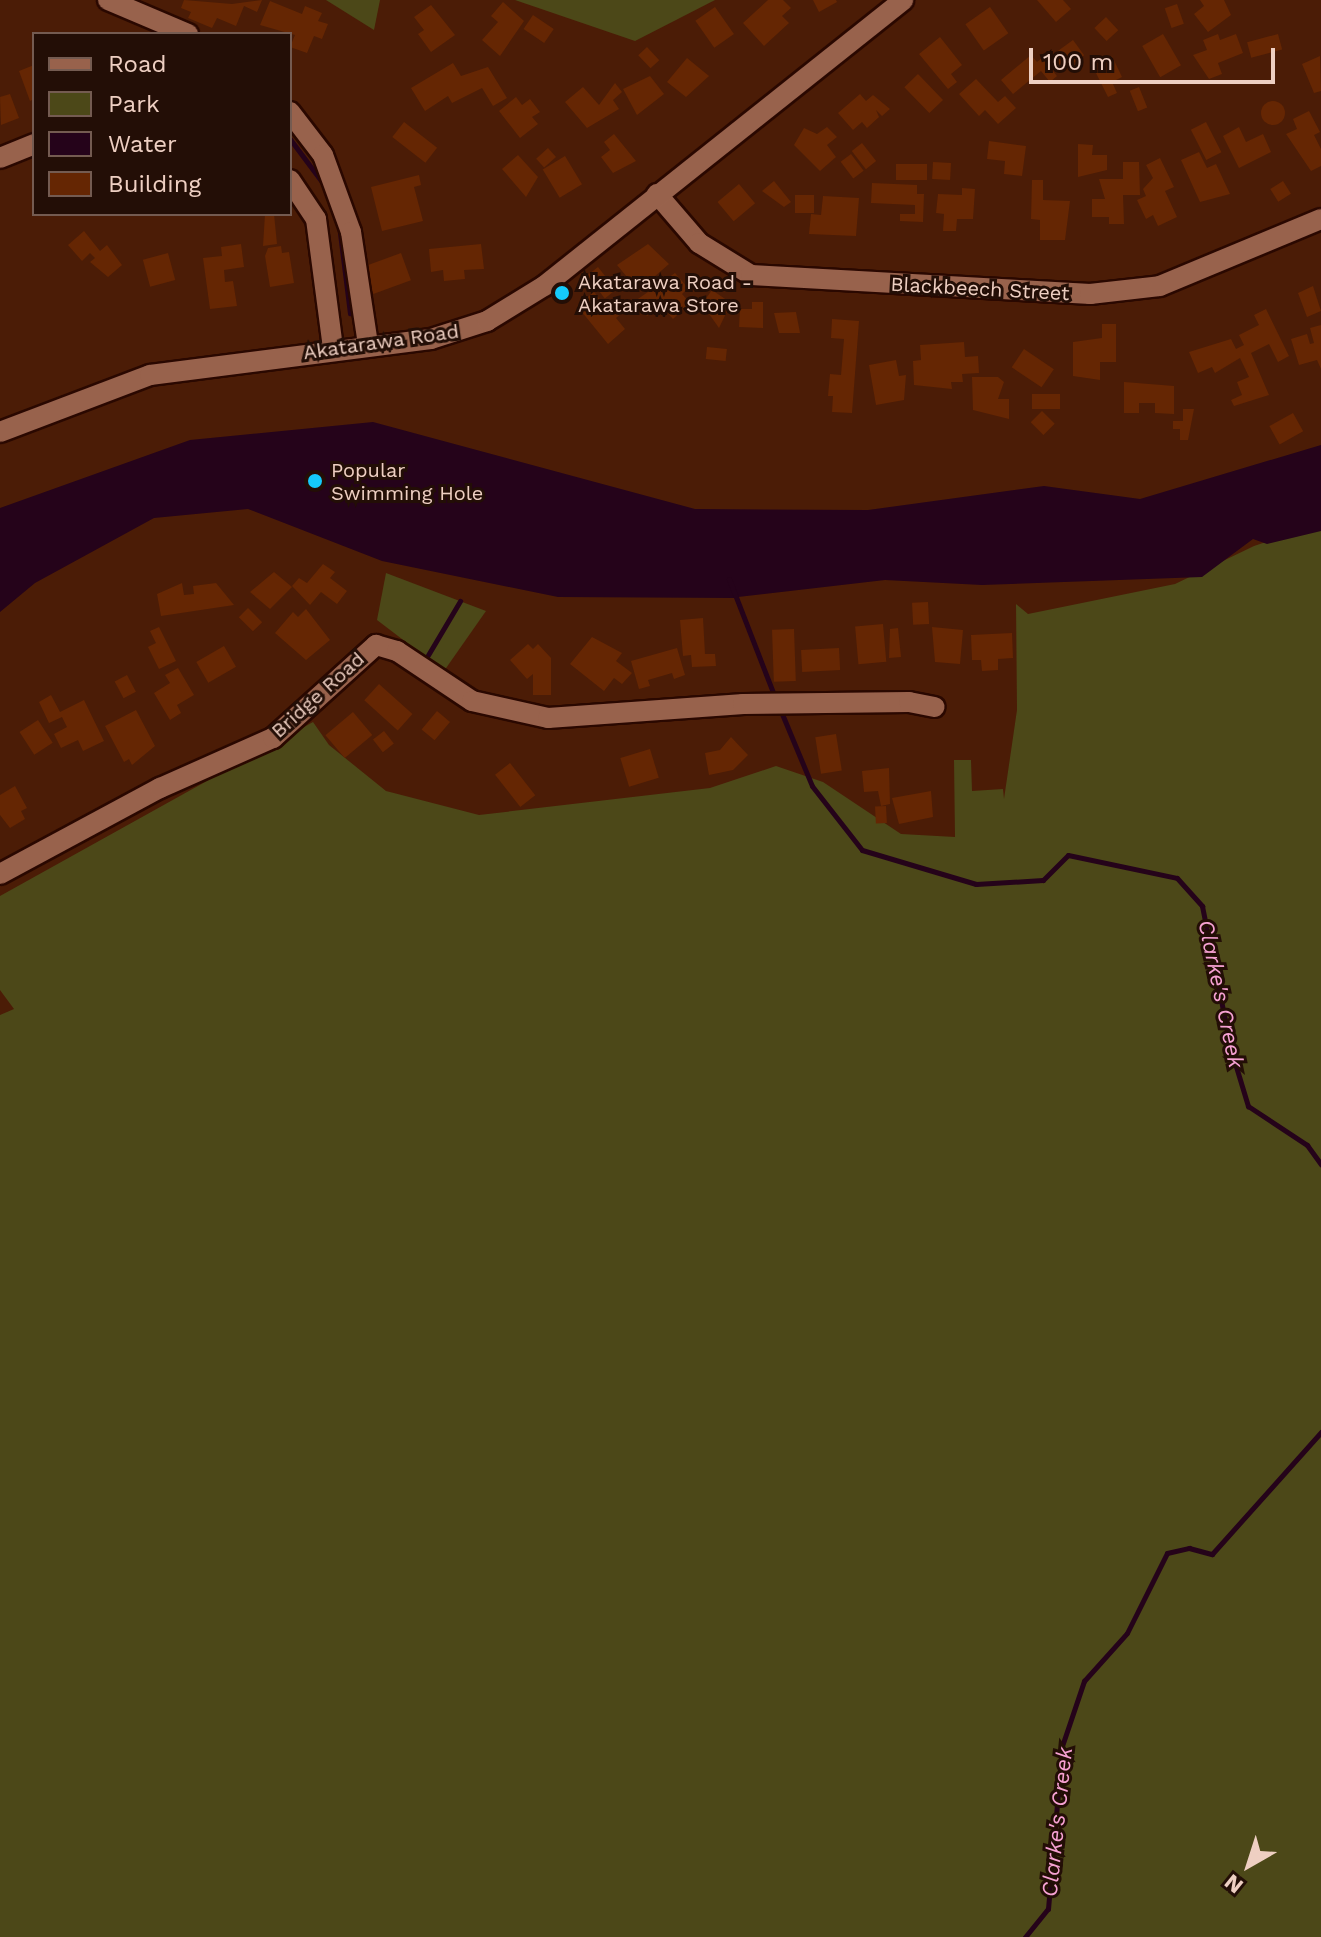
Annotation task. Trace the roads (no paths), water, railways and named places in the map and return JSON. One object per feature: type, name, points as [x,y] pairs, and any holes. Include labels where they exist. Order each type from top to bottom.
[{"type":"street","points":[[108,0],[183,32]]},
{"type":"street","name":"Akatarawa Road","points":[[0,432],[150,375],[333,349],[431,339],[487,321],[544,286],[903,0]]},
{"type":"street","points":[[292,115],[323,155],[351,232],[368,345]]},
{"type":"street","points":[[0,158],[32,145]]},
{"type":"street","points":[[292,183],[316,219],[333,349]]},
{"type":"street","name":"Blackbeech Street","points":[[657,194],[699,243],[751,275],[1090,294],[1160,286],[1321,219]]},
{"type":"street","name":"Bridge Road","points":[[0,874],[160,788],[273,738],[376,645],[397,651],[472,701],[501,711],[596,719],[743,704],[909,702],[935,707]]},
{"type":"water","points":[[373,422],[695,509],[868,510],[1044,486],[1140,499],[1321,445],[1321,531],[1267,544],[1253,539],[1202,577],[982,585],[885,580],[738,597],[730,583],[736,598],[558,597],[382,561],[248,509],[154,518],[35,583],[0,612],[0,508],[190,440]]},
{"type":"waterway","points":[[292,142],[325,186]]},
{"type":"waterway","points":[[339,225],[350,313]]},
{"type":"waterway","name":"Clarke's Creek","points":[[729,579],[776,700]]},
{"type":"waterway","points":[[428,655],[460,601]]},
{"type":"waterway","name":"Clarke's Creek","points":[[780,709],[812,786],[862,850],[976,884],[1043,880],[1068,855],[1177,878],[1202,906],[1231,1050],[1248,1106],[1307,1145],[1321,1164]]},
{"type":"waterway","name":"Clarke's Creek","points":[[1025,1937],[1048,1909],[1062,1746],[1084,1681],[1127,1633],[1167,1553],[1189,1548],[1212,1554],[1321,1432]]},
{"type":"place","name":"Akatarawa Road - Akatarawa Store","points":[[562,293]]},
{"type":"place","name":"Popular Swimming Hole","points":[[315,481]]}]
